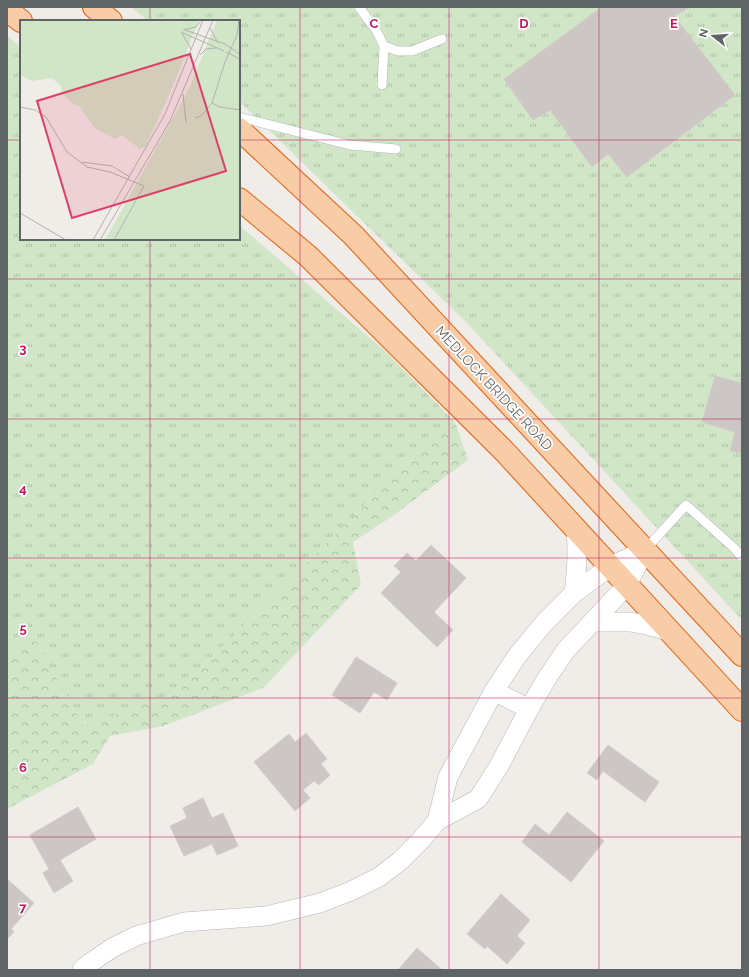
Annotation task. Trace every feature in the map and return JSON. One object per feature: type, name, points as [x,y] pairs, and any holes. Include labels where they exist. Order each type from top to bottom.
[{"type":"highway","points":[[94,7],[110,20]]},
{"type":"highway","points":[[7,10],[20,20]]},
{"type":"highway","name":"MEDLOCK BRIDGE ROAD","points":[[240,130],[353,235],[742,655]]},
{"type":"highway","points":[[240,200],[308,256],[505,452],[742,710]]},
{"type":"street","points":[[574,593],[578,558],[576,530]]},
{"type":"street","points":[[437,821],[448,777],[494,691],[517,656],[545,622],[574,593],[611,566],[645,550]]},
{"type":"street","points":[[82,970],[112,948],[136,936],[184,922],[266,916],[320,903],[351,891],[378,877],[400,861],[437,821],[478,799],[499,766],[547,678],[566,650],[627,585],[645,550]]},
{"type":"street","points":[[592,622],[630,622],[669,630]]},
{"type":"street","points":[[494,691],[529,709]]},
{"type":"lane","points":[[359,7],[376,30],[384,46],[382,85]]},
{"type":"lane","points":[[384,46],[398,51],[412,51],[442,39]]},
{"type":"lane","points":[[240,117],[350,145],[396,148]]},
{"type":"lane","points":[[645,550],[686,505],[742,556]]},
{"type":"green space","points":[[131,7],[742,7],[742,620],[468,324],[240,102],[240,20],[147,20]]},
{"type":"green space","points":[[7,36],[20,46],[20,240],[240,240],[240,226],[386,352],[455,422],[418,452],[175,694],[83,726],[36,641],[7,646]]},
{"type":"green space","points":[[455,422],[468,460],[391,517],[353,542],[361,585],[263,688],[163,726],[110,736],[93,764],[7,809],[7,646],[36,641],[83,726],[175,694],[418,452]]},
{"type":"building","points":[[602,7],[690,7],[674,16],[735,95],[627,177],[608,154],[592,167],[550,110],[533,120],[504,79]]},
{"type":"building","points":[[715,376],[742,383],[742,453],[730,451],[735,432],[702,422]]},
{"type":"building","points":[[431,545],[466,578],[434,612],[453,630],[437,647],[381,593],[401,572],[394,566],[407,553],[416,561]]},
{"type":"building","points":[[356,657],[397,683],[387,700],[374,692],[360,713],[332,695]]},
{"type":"building","points":[[306,733],[327,759],[321,764],[330,775],[319,785],[314,781],[303,790],[310,798],[295,811],[254,762],[289,734],[295,742]]},
{"type":"building","points":[[608,745],[659,782],[645,802],[603,771],[597,780],[587,773]]},
{"type":"building","points":[[203,798],[212,818],[223,813],[238,846],[217,855],[212,844],[184,856],[170,826],[187,818],[183,808]]},
{"type":"building","points":[[78,807],[96,839],[60,860],[73,881],[54,893],[43,873],[49,869],[30,835]]},
{"type":"building","points":[[567,812],[604,841],[571,882],[522,842],[535,824],[549,835]]},
{"type":"building","points":[[7,879],[34,903],[11,929],[14,932],[7,939]]},
{"type":"building","points":[[501,894],[530,920],[517,936],[525,943],[507,964],[487,946],[485,949],[467,934]]},
{"type":"building","points":[[417,948],[442,970],[398,970]]}]
